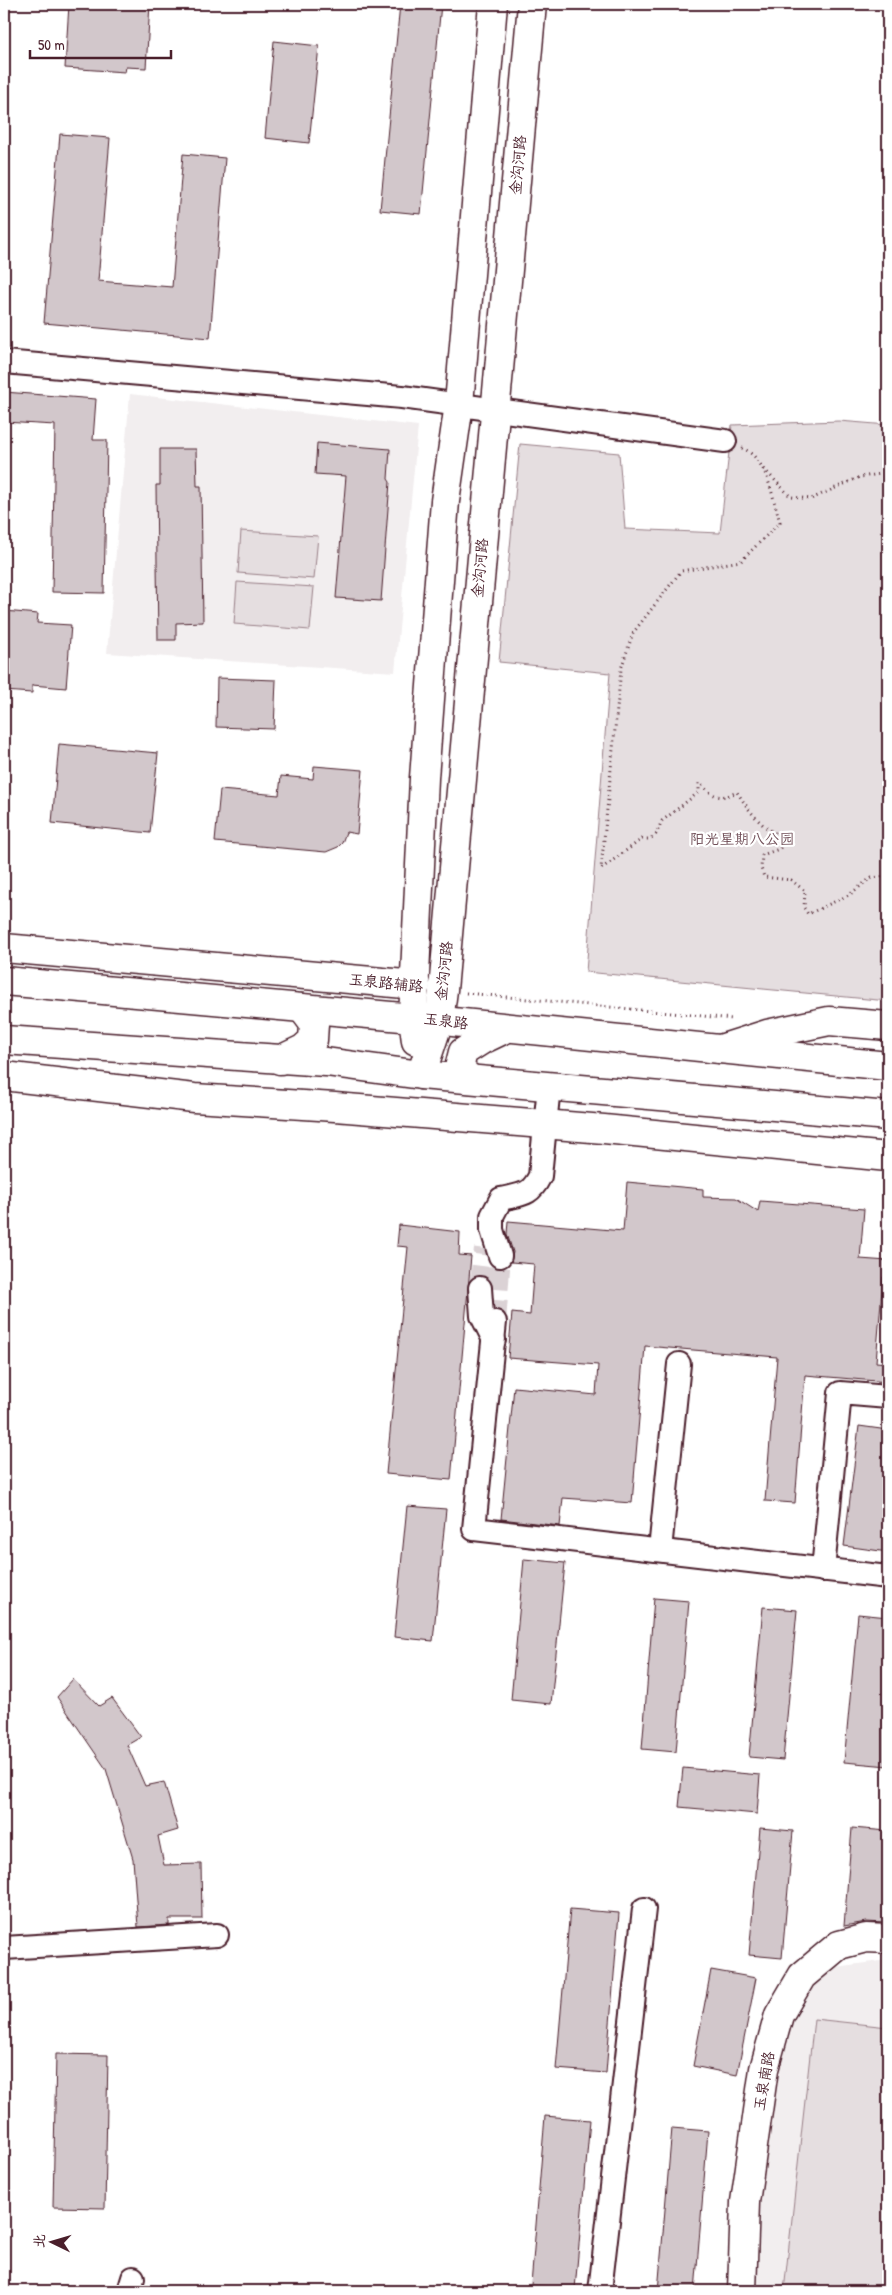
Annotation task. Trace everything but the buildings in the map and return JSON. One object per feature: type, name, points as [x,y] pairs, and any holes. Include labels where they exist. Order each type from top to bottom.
[{"type":"street","name":"金沟河路","points":[[421,1075],[426,1019],[416,985],[424,778],[445,501],[458,404],[493,4]]},
{"type":"street","name":"金沟河路","points":[[426,1019],[443,990],[490,458],[497,409],[532,4]]},
{"type":"street","points":[[4,362],[402,397],[725,441]]},
{"type":"street","name":"玉泉路辅路","points":[[4,948],[416,985]]},
{"type":"street","name":"玉泉路","points":[[4,981],[426,1019],[888,1066]]},
{"type":"street","points":[[280,1060],[303,1049],[313,1040],[314,1024],[302,1008]]},
{"type":"street","points":[[720,1049],[767,1034],[829,1021],[888,1026]]},
{"type":"street","points":[[470,1079],[459,1068],[464,1052],[482,1040],[507,1028]]},
{"type":"street","points":[[4,1040],[326,1062],[421,1075],[888,1116]]},
{"type":"street","points":[[4,1076],[194,1098],[335,1107],[888,1157]]},
{"type":"street","points":[[492,1245],[492,1216],[501,1199],[534,1189],[540,1176],[548,1086]]},
{"type":"street","points":[[480,1288],[482,1316],[495,1331],[474,1529],[888,1577]]},
{"type":"street","points":[[660,1550],[679,1364]]},
{"type":"street","points":[[823,1570],[840,1393],[888,1397]]},
{"type":"street","points":[[600,2291],[644,1909]]},
{"type":"street","points":[[4,1948],[217,1935]]},
{"type":"street","name":"玉泉南路","points":[[742,2291],[746,2202],[764,2069],[779,2015],[802,1976],[839,1946],[866,1938],[888,1939]]},
{"type":"path","points":[[725,441],[750,451],[791,498],[810,499],[860,477],[888,473]]},
{"type":"path","points":[[763,468],[780,522],[741,561],[681,571],[633,634],[620,669],[601,869],[642,839],[650,839],[656,834],[662,821],[699,792],[699,783],[714,796],[725,798],[737,792],[753,817],[780,836],[790,838],[779,849],[762,855],[761,868],[764,877],[791,880],[805,891],[804,908],[808,914],[849,896],[871,878],[888,876]]},
{"type":"path","name":"玉泉路辅路","points":[[443,990],[740,1020]]},
{"type":"shaded area","points":[[130,394],[418,426],[395,672],[107,653]]},
{"type":"shaded area","points":[[888,1960],[888,2291],[751,2291],[763,2157],[792,2008],[814,1980],[835,1967]]},
{"type":"green space","name":"阳光星期八公园","points":[[839,421],[888,425],[888,1001],[586,972],[610,673],[499,662],[520,444],[619,453],[625,529],[720,533],[732,425]]},
{"type":"green space","points":[[241,531],[318,536],[314,579],[238,573]]},
{"type":"green space","points":[[237,582],[314,587],[310,630],[234,624]]},
{"type":"green space","points":[[814,2019],[888,2027],[888,2291],[784,2291]]},
{"type":"tunnel","points":[[480,1288],[485,1249]]},
{"type":"tunnel","points":[[495,1322],[500,1256]]}]
